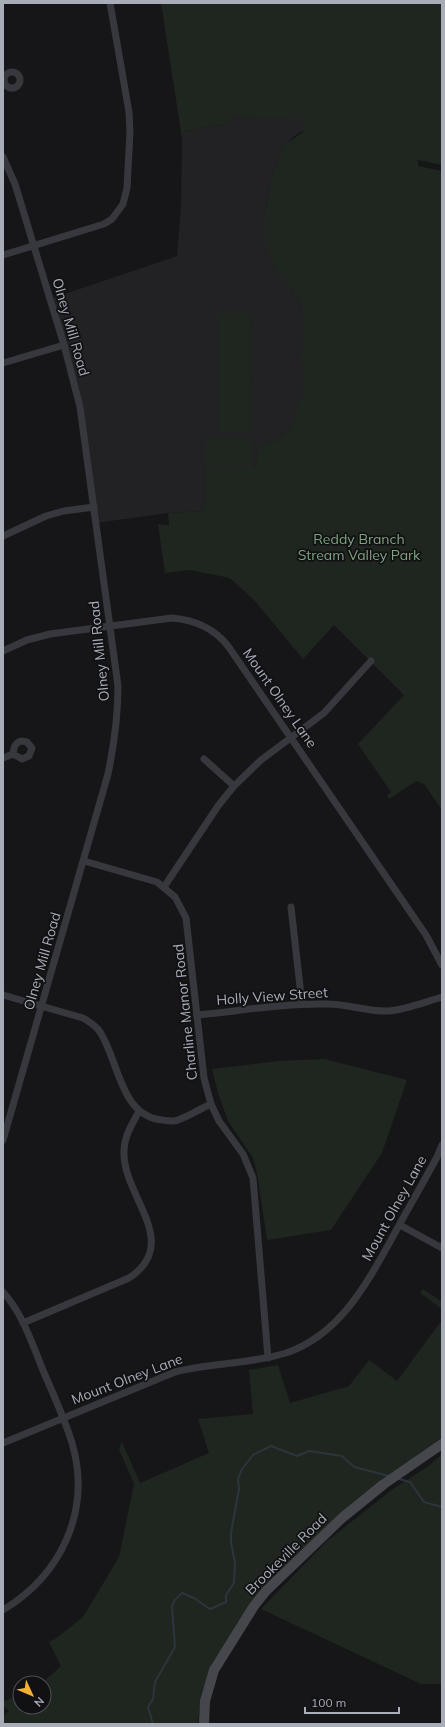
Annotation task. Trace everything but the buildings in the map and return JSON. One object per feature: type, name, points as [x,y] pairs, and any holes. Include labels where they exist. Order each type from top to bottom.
[{"type":"street","points":[[3,255],[104,224],[112,218],[123,204],[127,188],[129,112],[110,3]]},
{"type":"street","name":"Olney Mill Road","points":[[3,156],[15,184],[64,345],[80,407],[118,686],[116,729],[108,774],[3,1140]]},
{"type":"street","points":[[3,363],[64,345]]},
{"type":"street","points":[[3,536],[46,516],[64,511],[94,506]]},
{"type":"street","name":"Mount Olney Lane","points":[[3,651],[27,640],[50,634],[172,618],[184,619],[202,624],[222,638],[426,935],[442,965]]},
{"type":"street","points":[[164,887],[218,806],[234,786],[261,760],[324,713],[371,661]]},
{"type":"street","points":[[3,758],[13,754]]},
{"type":"street","points":[[204,759],[234,786]]},
{"type":"street","name":"Charline Manor Road","points":[[84,860],[151,879],[164,887],[179,903],[187,922],[204,1078],[211,1104],[219,1121],[243,1154],[253,1178],[268,1358]]},
{"type":"street","points":[[291,907],[302,1004]]},
{"type":"street","points":[[3,995],[83,1018],[92,1024],[99,1031],[127,1095],[139,1111],[155,1120],[178,1120],[211,1104]]},
{"type":"street","name":"Holly View Street","points":[[197,1015],[302,1004],[330,1004],[374,1010],[389,1010],[405,1008],[442,997]]},
{"type":"street","points":[[23,1323],[129,1278],[137,1273],[147,1262],[152,1243],[150,1228],[127,1173],[123,1155],[127,1133],[139,1111]]},
{"type":"street","name":"Mount Olney Lane","points":[[3,1443],[175,1372],[194,1367],[268,1358],[306,1344],[325,1331],[340,1318],[365,1286],[400,1225],[442,1145]]},
{"type":"street","points":[[400,1225],[442,1248]]},
{"type":"street","points":[[3,1292],[23,1323],[63,1418],[72,1444],[78,1479],[76,1507],[70,1529],[61,1552],[39,1583],[20,1599],[3,1610]]},
{"type":"street","name":"Brookeville Road","points":[[204,1724],[205,1701],[214,1670],[254,1606],[277,1579],[336,1524],[384,1484],[442,1444]]},
{"type":"shaded area","points":[[247,53],[317,121],[292,138],[282,150],[271,179],[265,214],[291,290],[304,312],[307,377],[300,405],[291,426],[276,440],[258,447],[255,468],[205,468],[204,511],[168,513],[96,523],[80,407],[50,299],[177,256],[181,207],[181,132],[229,123]]},
{"type":"green space","name":"Reddy Branch Stream Valley Park","points":[[161,3],[442,3],[442,165],[418,160],[418,166],[442,171],[442,810],[424,784],[416,781],[389,799],[387,796],[391,792],[358,744],[404,695],[334,625],[303,659],[255,601],[230,578],[190,570],[165,573],[158,524],[169,525],[168,513],[204,511],[205,468],[255,468],[258,447],[276,440],[291,426],[304,389],[304,367],[300,357],[303,342],[303,310],[275,268],[265,246],[265,214],[271,179],[283,146],[303,132],[303,119],[231,116],[229,123],[181,132]]},
{"type":"green space","points":[[250,312],[251,432],[219,432],[219,313]]},
{"type":"green space","points":[[204,438],[252,438],[252,467],[205,467]]},
{"type":"green space","points":[[324,1059],[407,1080],[382,1153],[331,1230],[267,1240],[257,1173],[253,1158],[228,1121],[218,1093],[212,1069],[279,1061]]},
{"type":"green space","points":[[423,1289],[442,1302],[442,1309],[420,1293]]},
{"type":"green space","points":[[442,1320],[442,1442],[369,1494],[235,1628],[212,1663],[201,1695],[198,1724],[3,1724],[3,1716],[9,1711],[3,1706],[3,1702],[12,1698],[12,1715],[52,1715],[51,1675],[61,1666],[49,1642],[83,1617],[119,1557],[134,1484],[119,1449],[122,1442],[140,1483],[209,1453],[198,1419],[253,1414],[249,1370],[278,1365],[290,1403],[349,1386],[369,1360],[397,1381]]},
{"type":"green space","points":[[442,1454],[442,1684],[421,1684],[261,1609],[327,1541],[393,1489],[430,1465]]},
{"type":"waterway","points":[[153,1724],[148,1707],[153,1699],[155,1682],[175,1647],[172,1607],[174,1601],[182,1593],[194,1598],[210,1609],[226,1602],[226,1595],[234,1583],[235,1563],[231,1533],[239,1489],[238,1479],[242,1469],[253,1455],[271,1446],[297,1456],[309,1451],[342,1456],[354,1467],[389,1476]]},
{"type":"waterway","points":[[399,1479],[410,1482],[424,1502],[442,1507]]}]
